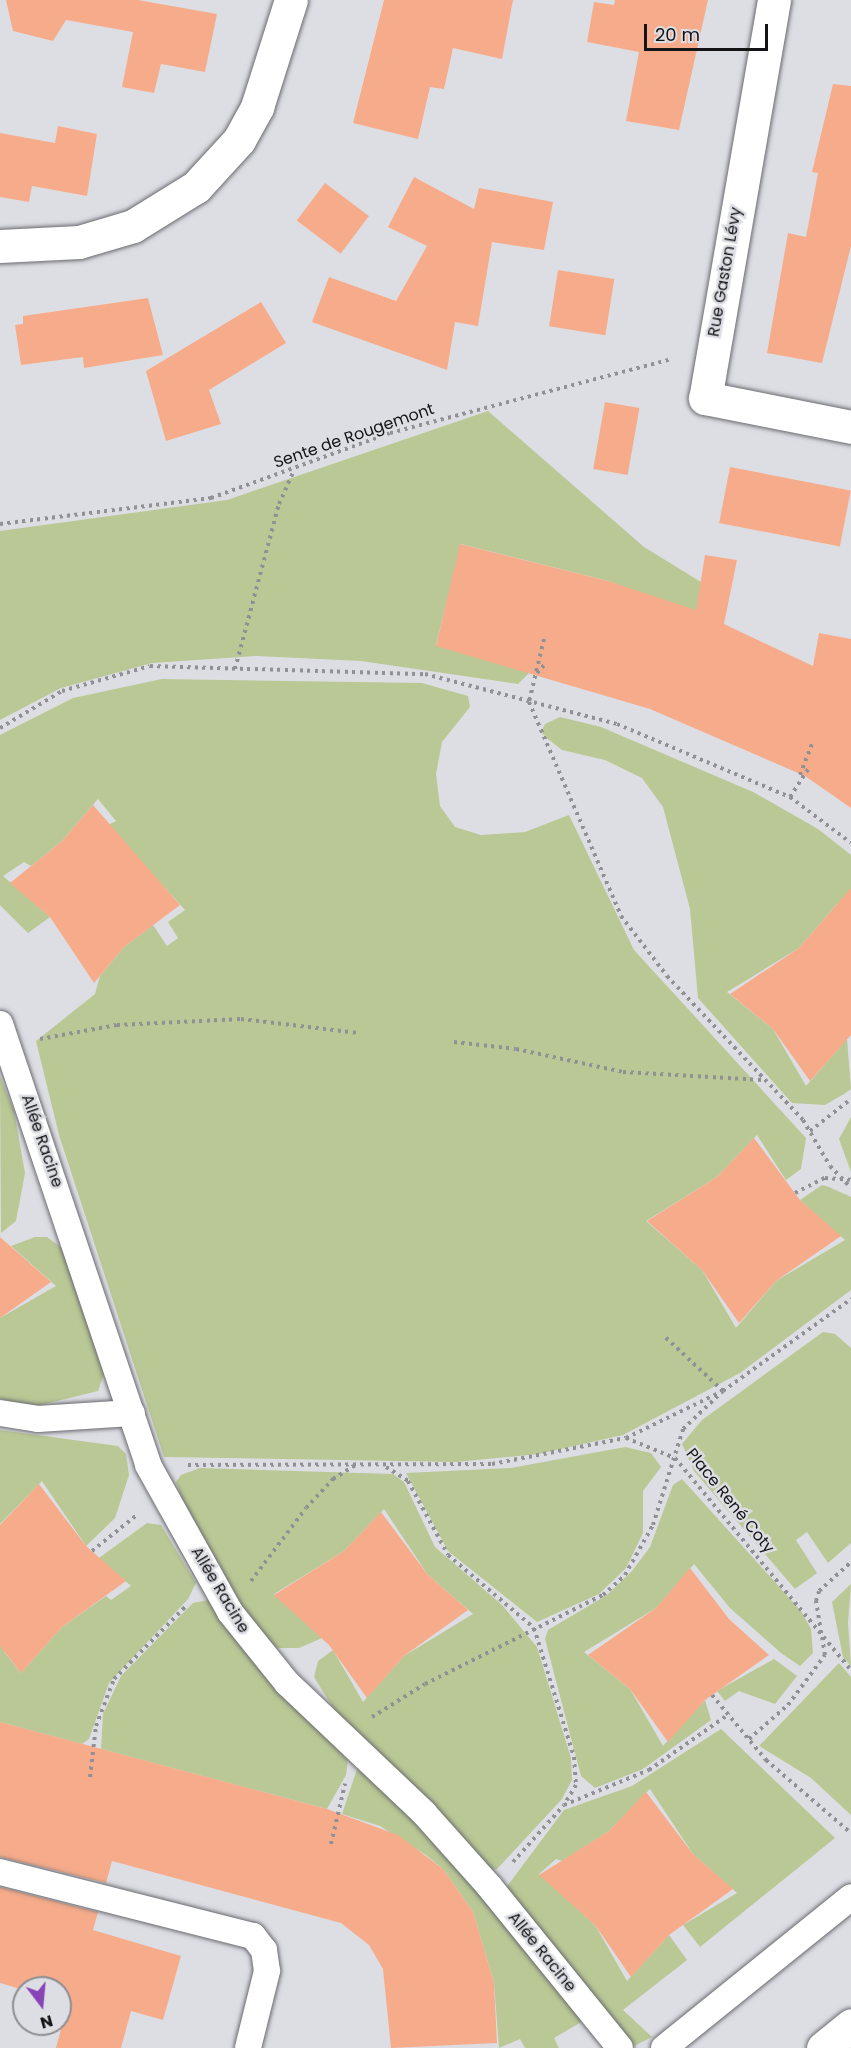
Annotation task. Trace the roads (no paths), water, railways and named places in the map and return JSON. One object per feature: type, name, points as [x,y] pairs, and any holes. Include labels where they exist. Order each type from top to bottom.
[{"type":"street","points":[[0,246],[79,242],[133,226],[196,187],[239,140],[257,107],[291,0]]},
{"type":"street","name":"Rue Gaston Lévy","points":[[774,0],[712,344],[705,398],[851,427]]},
{"type":"street","points":[[823,2048],[851,2025]]},
{"type":"lane","name":"Allée Racine","points":[[5,1035],[148,1465],[230,1612],[287,1683],[347,1739],[489,1886],[620,2048]]},
{"type":"lane","points":[[0,1413],[38,1419],[132,1413]]},
{"type":"lane","points":[[0,1872],[253,1936],[264,1950],[267,1971],[248,2048]]},
{"type":"lane","points":[[664,2048],[851,1897]]}]
